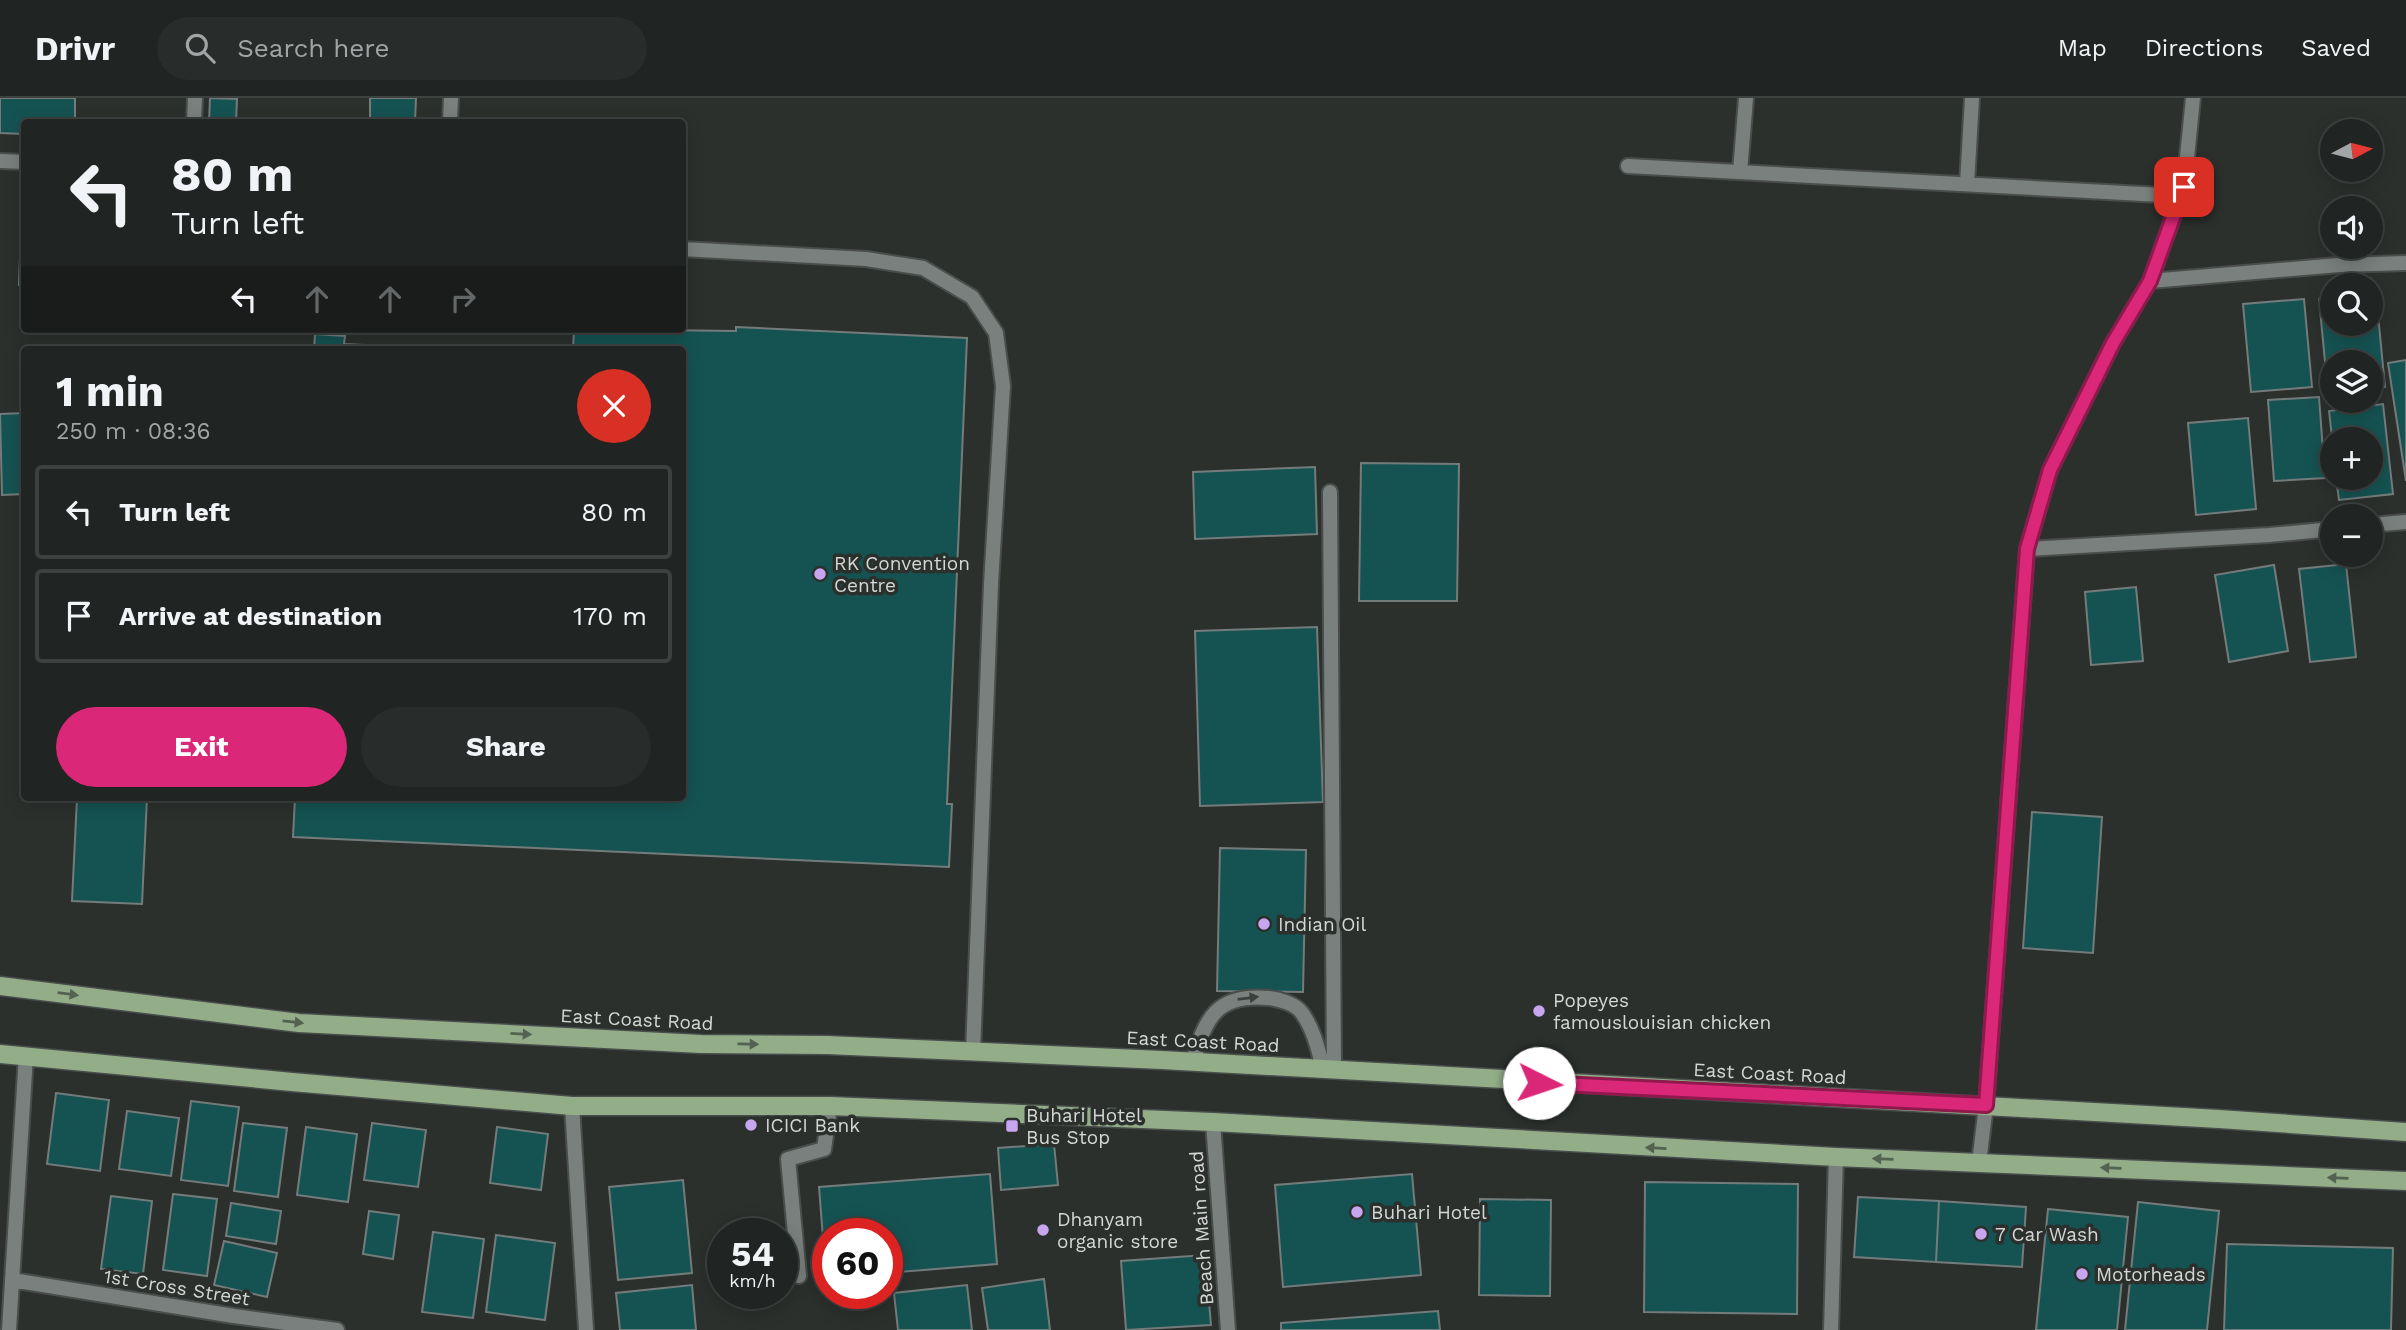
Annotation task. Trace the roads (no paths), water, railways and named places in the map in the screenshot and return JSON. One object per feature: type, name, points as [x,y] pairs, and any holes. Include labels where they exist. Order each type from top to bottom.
[{"type":"main road","name":"East Coast Road","points":[[0,986],[299,1023],[701,1044],[973,1052],[1329,1069],[1986,1105],[2406,1132]]},
{"type":"main road","points":[[0,1054],[572,1105],[830,1106],[1213,1122],[1836,1157],[2406,1181]]},
{"type":"street","points":[[194,119],[195,98]]},
{"type":"street","points":[[450,119],[451,98]]},
{"type":"street","points":[[1740,172],[1746,98]]},
{"type":"street","points":[[1967,184],[1972,98]]},
{"type":"street","points":[[1979,1163],[1986,1105],[2027,549],[2050,470],[2113,343],[2150,281],[2184,187],[2193,98]]},
{"type":"street","points":[[0,161],[21,162]]},
{"type":"street","points":[[1628,166],[2180,195]]},
{"type":"street","points":[[686,249],[866,259],[923,268],[972,297],[996,333],[1003,386],[991,584],[973,1052]]},
{"type":"street","points":[[2150,281],[2339,265],[2406,263]]},
{"type":"street","points":[[1329,492],[1329,1069]]},
{"type":"street","points":[[2383,524],[2406,522]]},
{"type":"street","points":[[2027,549],[2269,536],[2320,530]]},
{"type":"street","points":[[1193,1062],[1209,1019],[1224,1002],[1253,996],[1278,999],[1301,1011],[1329,1069]]},
{"type":"street","points":[[9,1330],[26,1055]]},
{"type":"street","points":[[572,1105],[586,1330]]},
{"type":"street","points":[[799,1276],[788,1159],[824,1149],[830,1106]]},
{"type":"street","name":"Beach Main road","points":[[1213,1122],[1228,1330]]},
{"type":"street","points":[[1831,1330],[1836,1157]]},
{"type":"street","name":"1st Cross Street","points":[[12,1280],[233,1323],[337,1330]]},
{"type":"place","name":"RK Convention Centre","points":[[820,574]]},
{"type":"place","name":"Indian Oil","points":[[1264,924]]},
{"type":"place","name":"Popeyes famouslouisian chicken","points":[[1539,1011]]},
{"type":"place","name":"ICICI Bank","points":[[751,1125]]},
{"type":"place","name":"Buhari Hotel Bus Stop","points":[[1012,1126]]},
{"type":"place","name":"Buhari Hotel","points":[[1357,1212]]},
{"type":"place","name":"Dhanyam organic store","points":[[1043,1230]]},
{"type":"place","name":"7 Car Wash","points":[[1981,1234]]},
{"type":"place","name":"Motorheads","points":[[2082,1274]]}]
